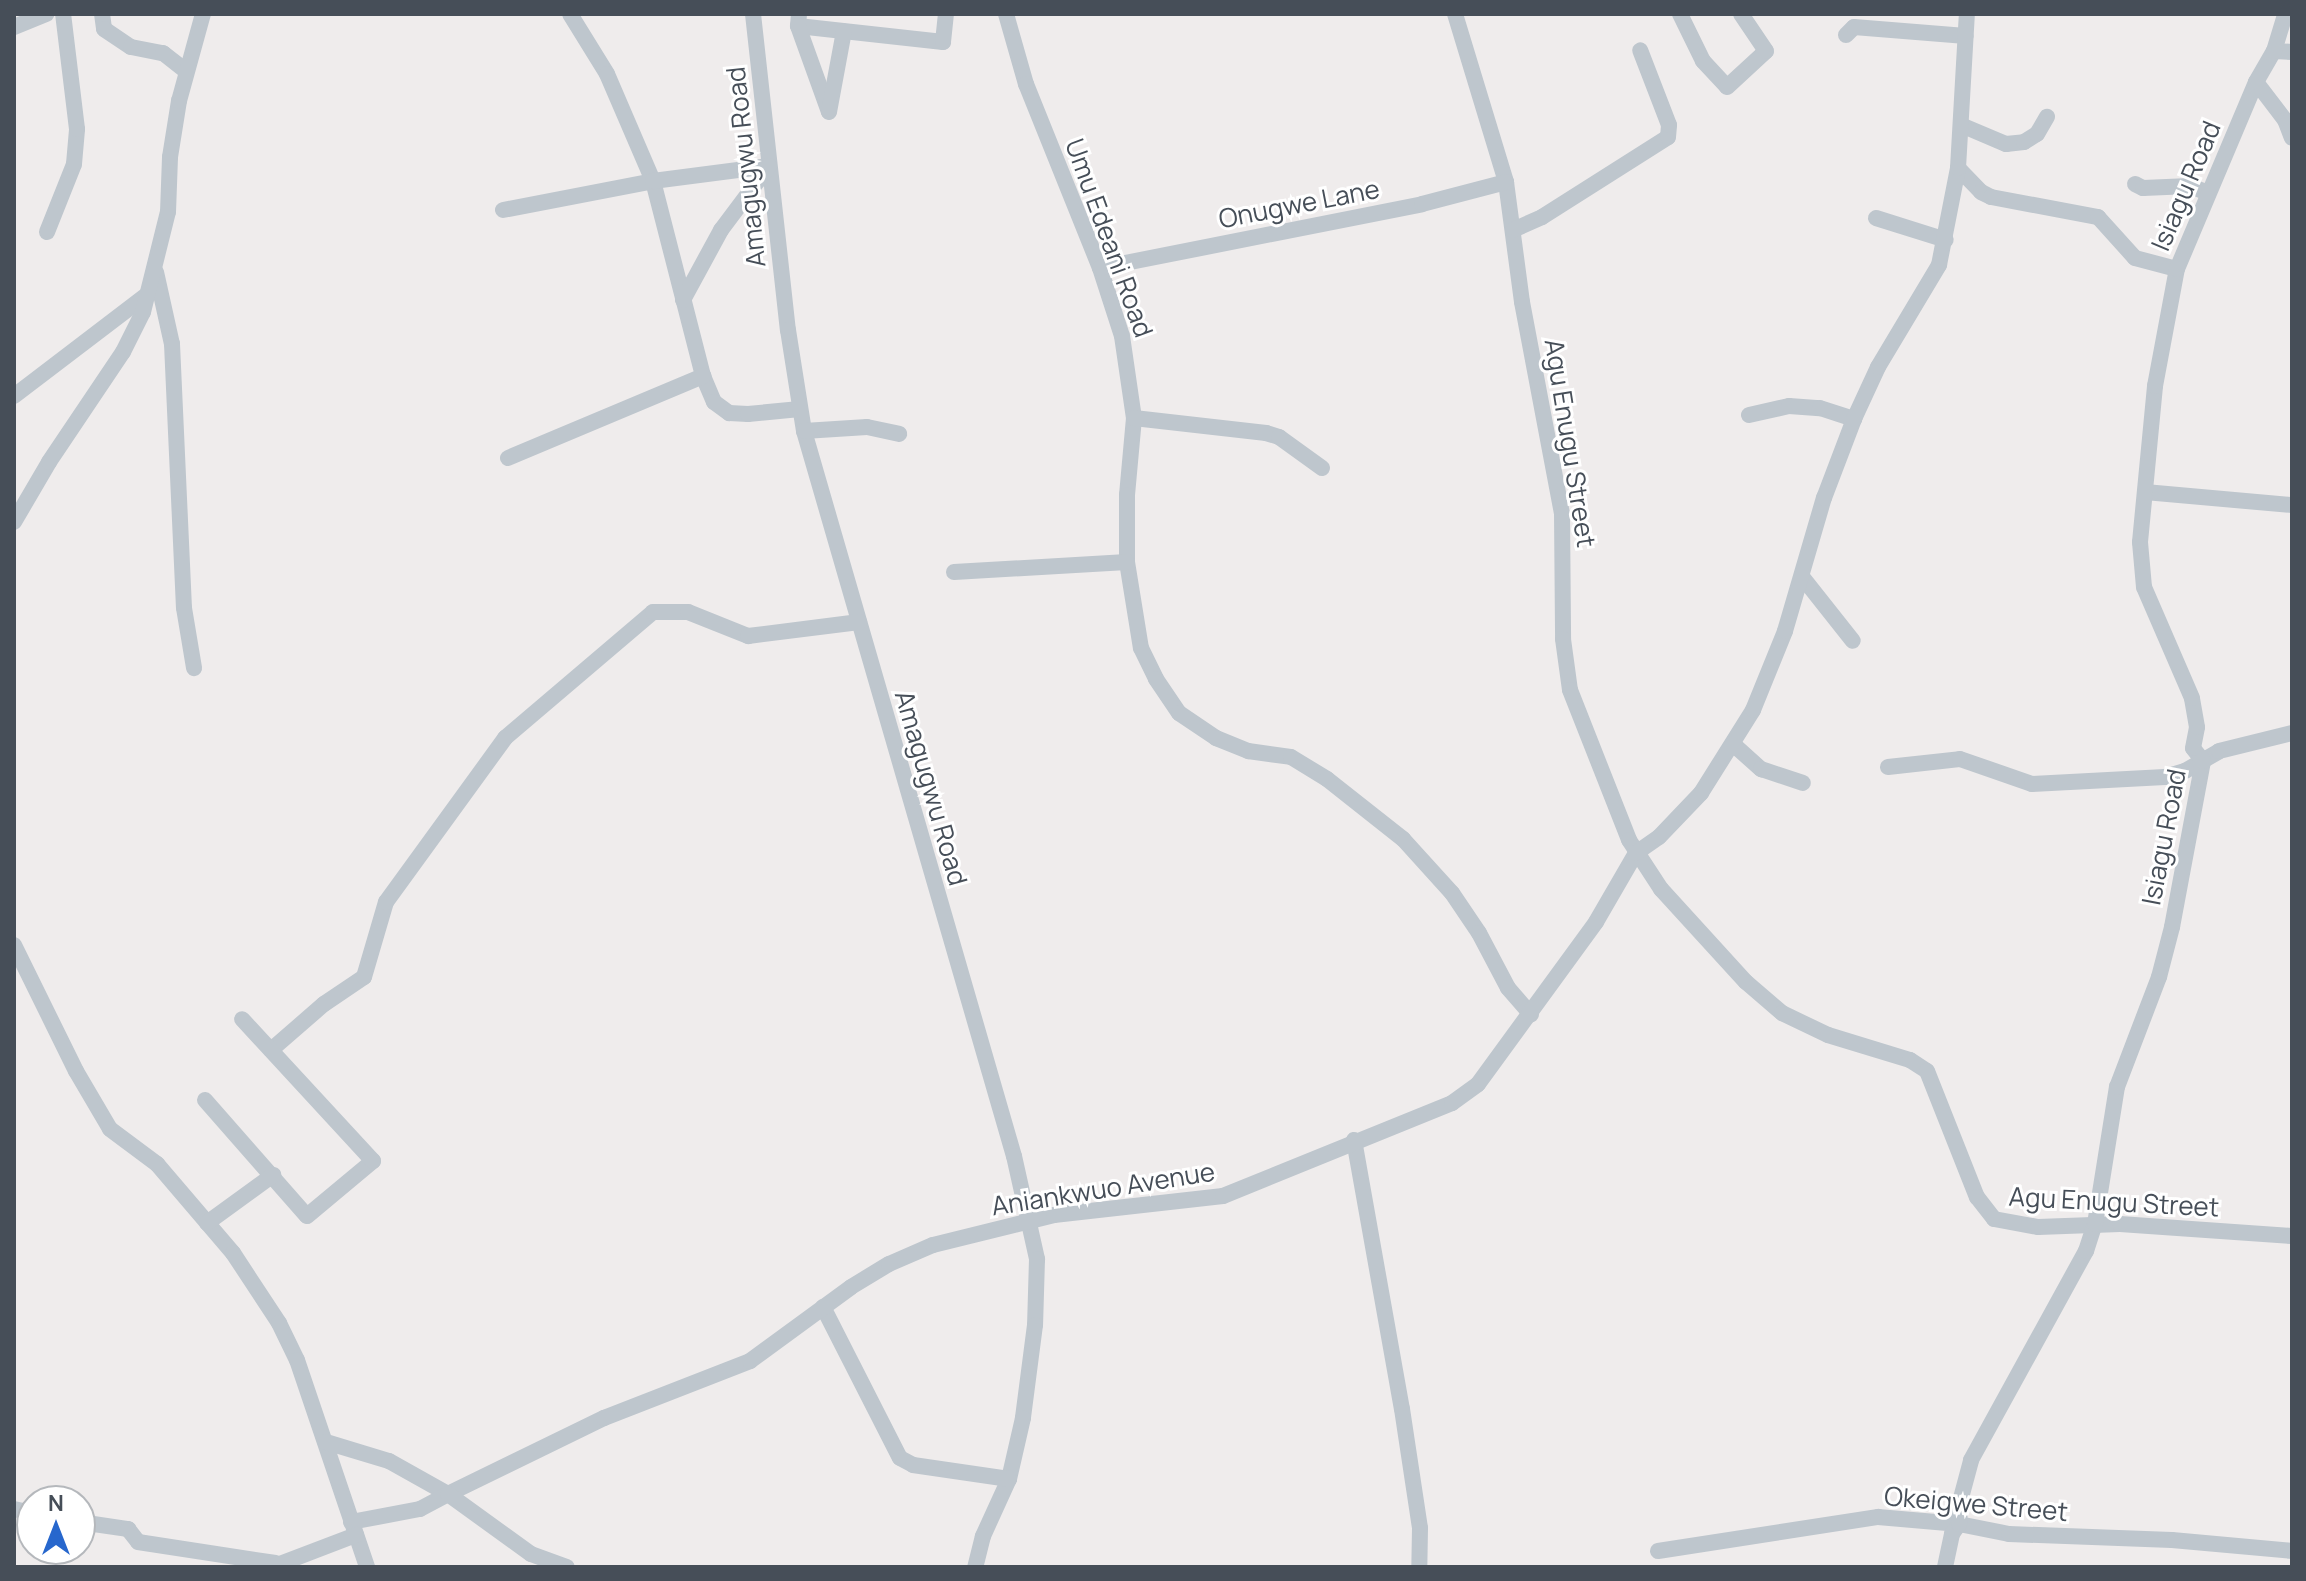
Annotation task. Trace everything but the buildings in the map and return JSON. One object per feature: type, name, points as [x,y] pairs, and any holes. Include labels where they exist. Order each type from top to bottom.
[{"type":"street","points":[[14,27],[47,14]]},
{"type":"street","points":[[47,232],[74,164],[77,129],[63,14]]},
{"type":"street","points":[[14,522],[49,462],[123,352],[148,294],[168,212],[170,157],[186,71],[203,14]]},
{"type":"street","points":[[570,14],[607,74],[653,181],[703,376],[714,402],[729,413],[800,409]]},
{"type":"street","name":"Amagugwu Road","points":[[753,14],[769,166],[804,431],[1031,1220],[1037,1259],[1035,1325],[1023,1418],[1009,1479],[983,1536],[975,1567]]},
{"type":"street","points":[[799,20],[844,31],[943,42],[946,14]]},
{"type":"street","name":"Umu Edeani Road","points":[[1006,14],[1026,84],[1100,268],[1122,336],[1134,418],[1127,495],[1127,562],[1141,648],[1175,709],[1223,742],[1248,751],[1291,757],[1327,779],[1403,839],[1435,869],[1479,933],[1508,988],[1531,1014]]},
{"type":"street","name":"Agu Enugu Street","points":[[1455,14],[1506,182],[1522,302],[1562,514],[1563,639],[1570,690],[1636,853],[1693,928],[1746,982],[1782,1013],[1828,1035],[1898,1056],[1927,1071],[1977,1197],[1994,1219],[2038,1227],[2095,1224],[2292,1236]]},
{"type":"street","points":[[1680,14],[1703,61],[1727,87],[1766,51],[1741,14]]},
{"type":"street","points":[[1636,853],[1659,837],[1701,793],[1733,744],[1767,678],[1803,578],[1824,498],[1854,419],[1878,367],[1939,265],[1958,168],[1967,14]]},
{"type":"street","name":"Isiagu Road","points":[[1945,1567],[1952,1534],[1959,1524],[1961,1498],[1971,1460],[2064,1296],[2095,1224],[2117,1087],[2159,977],[2203,761],[2193,748],[2197,727],[2192,698],[2144,587],[2140,542],[2155,386],[2177,269],[2256,82],[2274,51],[2285,14]]},
{"type":"street","points":[[97,15],[104,29],[131,47],[163,53],[186,71]]},
{"type":"street","points":[[799,20],[829,112],[844,31]]},
{"type":"street","points":[[1846,35],[1854,27],[1966,36]]},
{"type":"street","points":[[1513,230],[1542,217],[1668,137],[1669,125],[1640,50]]},
{"type":"street","points":[[2274,51],[2292,52]]},
{"type":"street","points":[[2256,82],[2285,120],[2292,138]]},
{"type":"street","points":[[1961,125],[2006,144],[2024,142],[2037,134],[2047,117]]},
{"type":"street","points":[[503,210],[653,181],[769,166]]},
{"type":"street","points":[[683,300],[721,230],[769,166]]},
{"type":"street","points":[[1958,168],[1981,192],[1991,197],[2098,217],[2135,258],[2177,269]]},
{"type":"street","name":"Onugwe Lane","points":[[1100,268],[1422,204],[1506,182]]},
{"type":"street","points":[[2135,184],[2143,188],[2190,186],[2208,193]]},
{"type":"street","points":[[1876,218],[1946,240]]},
{"type":"street","points":[[155,266],[172,344],[184,608],[194,668]]},
{"type":"street","points":[[14,396],[148,294]]},
{"type":"street","points":[[508,458],[703,376]]},
{"type":"street","points":[[1749,415],[1789,406],[1820,408],[1854,419]]},
{"type":"street","points":[[1134,418],[1266,433],[1279,437],[1322,468]]},
{"type":"street","points":[[804,431],[867,427],[899,434]]},
{"type":"street","points":[[2145,492],[2292,505]]},
{"type":"street","points":[[954,572],[1127,562]]},
{"type":"street","points":[[1803,578],[1853,641]]},
{"type":"street","points":[[271,1050],[324,1004],[364,977],[386,902],[505,738],[653,612],[688,612],[748,636],[859,622]]},
{"type":"street","points":[[1888,767],[1960,759],[2032,784],[2165,777],[2219,751],[2292,733]]},
{"type":"street","points":[[1733,744],[1761,769],[1803,783]]},
{"type":"street","name":"Aniankwuo Avenue","points":[[274,1565],[353,1528],[412,1512],[604,1418],[750,1361],[823,1307],[889,1264],[933,1245],[1031,1220],[1096,1209],[1223,1196],[1354,1140],[1452,1103],[1478,1084],[1531,1014],[1596,922],[1636,853]]},
{"type":"street","points":[[14,945],[76,1071],[110,1129],[157,1164],[233,1253],[279,1323],[297,1360],[367,1567]]},
{"type":"street","points":[[205,1100],[307,1216],[373,1161],[242,1019]]},
{"type":"street","points":[[1354,1140],[1402,1409],[1420,1528],[1419,1567]]},
{"type":"street","points":[[207,1223],[273,1175]]},
{"type":"street","points":[[823,1307],[900,1458],[913,1465],[1009,1479]]},
{"type":"street","points":[[326,1442],[389,1461],[448,1494],[531,1554],[567,1567]]},
{"type":"street","name":"Okeigwe Street","points":[[1658,1551],[1866,1518],[1959,1524],[2009,1534],[2215,1542],[2292,1551]]},
{"type":"street","points":[[96,1524],[128,1529],[138,1542],[274,1565]]}]
